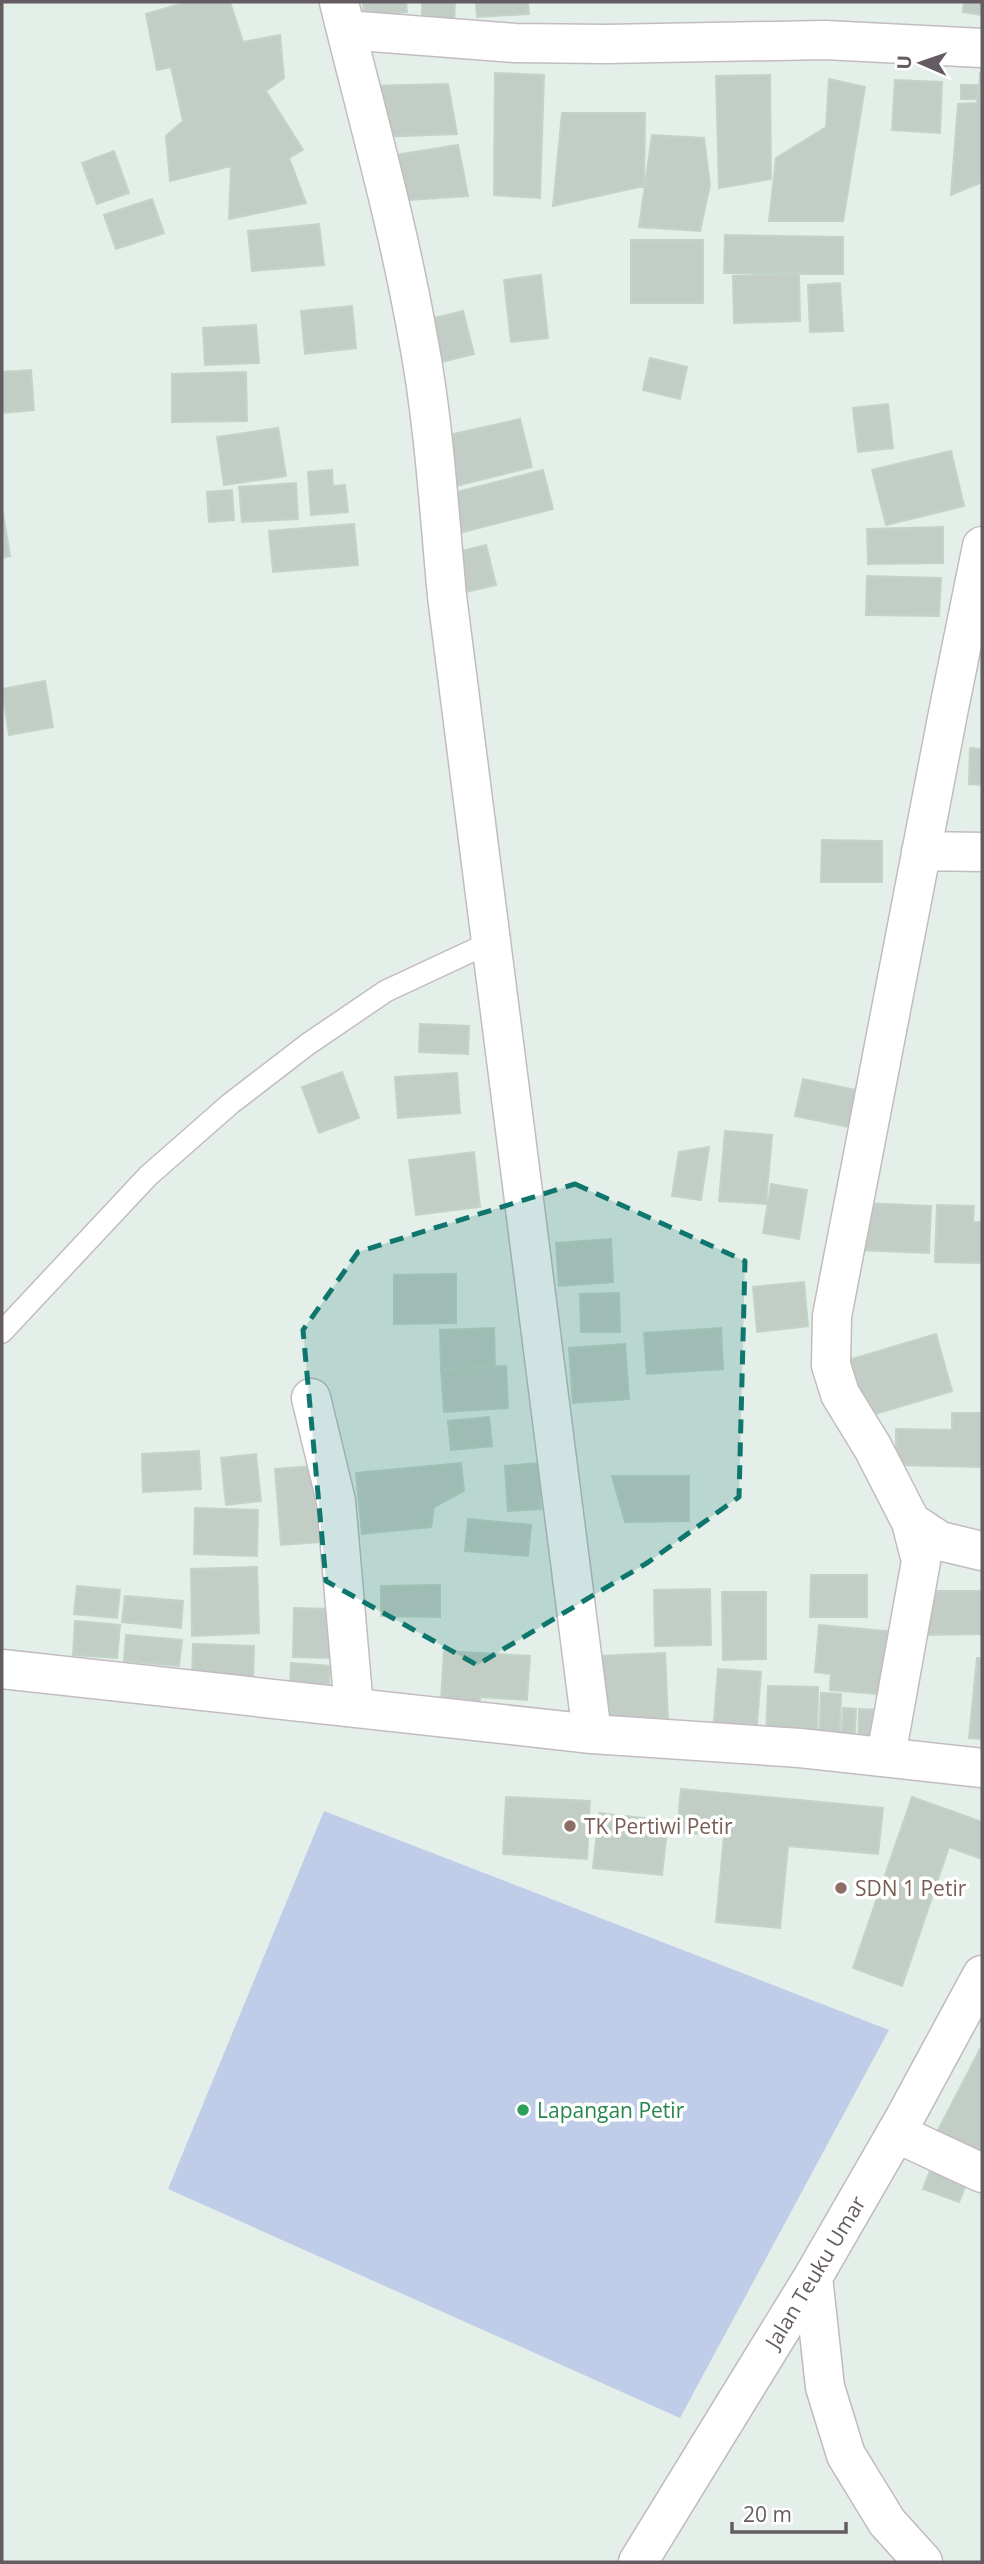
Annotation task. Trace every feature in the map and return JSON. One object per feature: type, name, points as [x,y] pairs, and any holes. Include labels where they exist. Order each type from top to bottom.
[{"type":"street","points":[[592,1734],[447,596],[435,467],[418,339],[392,217],[342,16],[515,43],[825,40],[982,48]]},
{"type":"street","points":[[886,1756],[921,1561],[911,1522],[873,1448],[840,1394],[831,1364],[830,1343],[837,1289],[982,546]]},
{"type":"street","points":[[921,851],[982,852]]},
{"type":"street","points":[[311,1398],[336,1501],[354,1708]]},
{"type":"street","points":[[911,1522],[940,1541],[982,1551]]},
{"type":"street","points":[[2,1669],[592,1734],[886,1756],[982,1768]]},
{"type":"street","name":"Jalan Teuku Umar","points":[[638,2562],[813,2277],[896,2133],[973,2013],[982,1975]]},
{"type":"street","points":[[896,2133],[982,2173]]},
{"type":"street","points":[[813,2277],[825,2387],[846,2455],[887,2522],[922,2562]]},
{"type":"lane","points":[[2,1332],[148,1177],[230,1104],[308,1044],[386,990],[491,942]]},
{"type":"highlighted area","points":[[575,1184],[745,1261],[739,1497],[647,1563],[477,1665],[326,1581],[303,1330],[358,1252]]},
{"type":"shaded area","name":"Lapangan Petir","points":[[324,1811],[889,2030],[680,2418],[168,2189]]},
{"type":"building","points":[[187,2],[230,2],[243,42],[280,35],[284,78],[266,91],[303,150],[289,158],[306,203],[229,219],[231,166],[170,181],[166,136],[183,121],[171,67],[157,70],[146,14]]},
{"type":"building","points":[[363,2],[406,2],[407,12],[364,15]]},
{"type":"building","points":[[422,2],[455,2],[454,27],[422,26]]},
{"type":"building","points":[[476,2],[528,2],[529,14],[477,17]]},
{"type":"building","points":[[964,2],[982,2],[982,15],[963,12]]},
{"type":"building","points":[[495,73],[544,75],[540,198],[494,195]]},
{"type":"building","points":[[982,73],[982,89],[979,89]]},
{"type":"building","points":[[770,75],[771,179],[719,188],[716,76]]},
{"type":"building","points":[[829,79],[865,87],[843,221],[769,221],[776,158],[826,127]]},
{"type":"building","points":[[895,80],[942,82],[940,133],[892,130]]},
{"type":"building","points":[[448,84],[457,134],[377,137],[366,86]]},
{"type":"building","points":[[961,85],[978,85],[977,99],[961,99]]},
{"type":"building","points":[[979,89],[982,89],[982,182],[951,195],[958,104],[977,103]]},
{"type":"building","points":[[562,113],[645,113],[644,186],[553,206]]},
{"type":"building","points":[[652,135],[704,138],[710,185],[700,231],[639,227]]},
{"type":"building","points":[[458,145],[468,196],[394,201],[388,156]]},
{"type":"building","points":[[114,151],[129,193],[97,204],[82,163]]},
{"type":"building","points":[[152,199],[164,233],[116,249],[104,215]]},
{"type":"building","points":[[319,224],[324,265],[252,271],[248,231]]},
{"type":"building","points":[[725,235],[843,237],[843,274],[724,273]]},
{"type":"building","points":[[631,240],[703,240],[703,303],[631,303]]},
{"type":"building","points":[[799,274],[800,321],[734,323],[733,276]]},
{"type":"building","points":[[541,275],[548,338],[511,342],[504,280]]},
{"type":"building","points":[[840,283],[843,331],[810,332],[808,285]]},
{"type":"building","points":[[352,306],[356,348],[305,354],[301,311]]},
{"type":"building","points":[[463,311],[474,354],[429,365],[418,322]]},
{"type":"building","points":[[256,325],[259,363],[205,365],[203,328]]},
{"type":"building","points":[[650,358],[687,367],[680,399],[643,390]]},
{"type":"building","points":[[31,370],[34,410],[2,413],[2,372]]},
{"type":"building","points":[[246,372],[247,421],[172,422],[172,374]]},
{"type":"building","points":[[888,404],[893,448],[858,452],[853,408]]},
{"type":"building","points":[[520,419],[532,467],[448,488],[436,438]]},
{"type":"building","points":[[278,428],[286,476],[224,485],[217,437]]},
{"type":"building","points":[[951,451],[964,506],[886,525],[872,470]]},
{"type":"building","points":[[332,470],[333,486],[345,485],[348,512],[311,515],[308,472]]},
{"type":"building","points":[[543,470],[553,509],[455,534],[445,495]]},
{"type":"building","points":[[296,483],[298,519],[242,522],[239,487]]},
{"type":"building","points":[[232,490],[234,520],[209,522],[207,492]]},
{"type":"building","points":[[2,508],[10,556],[2,558]]},
{"type":"building","points":[[354,524],[358,565],[273,572],[269,531]]},
{"type":"building","points":[[943,527],[943,563],[868,564],[867,529]]},
{"type":"building","points":[[486,545],[496,585],[461,593],[450,554]]},
{"type":"building","points":[[867,576],[941,578],[939,616],[866,615]]},
{"type":"building","points":[[45,681],[53,727],[9,735],[2,689]]},
{"type":"building","points":[[970,748],[982,749],[982,785],[969,784]]},
{"type":"building","points":[[822,840],[882,841],[882,882],[821,882]]},
{"type":"building","points":[[420,1024],[469,1026],[468,1054],[419,1052]]},
{"type":"building","points":[[342,1072],[359,1118],[319,1133],[302,1087]]},
{"type":"building","points":[[457,1073],[460,1113],[398,1118],[395,1077]]},
{"type":"building","points":[[803,1079],[861,1091],[854,1128],[795,1116]]},
{"type":"building","points":[[725,1131],[772,1135],[766,1204],[719,1201]]},
{"type":"building","points":[[709,1147],[701,1200],[672,1196],[679,1152]]},
{"type":"building","points":[[474,1152],[480,1207],[416,1215],[409,1160]]},
{"type":"building","points":[[771,1184],[807,1190],[799,1239],[763,1233]]},
{"type":"building","points":[[860,1203],[931,1206],[929,1253],[859,1250]]},
{"type":"building","points":[[937,1205],[974,1206],[973,1222],[982,1222],[982,1263],[935,1262]]},
{"type":"building","points":[[611,1239],[613,1282],[559,1286],[556,1243]]},
{"type":"building","points":[[456,1274],[456,1323],[394,1324],[394,1275]]},
{"type":"building","points":[[804,1282],[808,1326],[757,1332],[753,1287]]},
{"type":"building","points":[[619,1293],[620,1332],[581,1332],[580,1294]]},
{"type":"building","points":[[494,1328],[495,1367],[441,1369],[440,1330]]},
{"type":"building","points":[[721,1328],[723,1369],[647,1374],[644,1333]]},
{"type":"building","points":[[936,1334],[952,1391],[865,1417],[849,1360]]},
{"type":"building","points":[[625,1344],[629,1399],[573,1403],[569,1348]]},
{"type":"building","points":[[506,1366],[508,1408],[444,1412],[441,1369]]},
{"type":"building","points":[[952,1413],[982,1413],[982,1467],[896,1465],[896,1429],[952,1430]]},
{"type":"building","points":[[489,1417],[492,1446],[451,1450],[448,1421]]},
{"type":"building","points":[[199,1451],[201,1489],[143,1492],[142,1454]]},
{"type":"building","points":[[256,1454],[261,1501],[226,1505],[221,1458]]},
{"type":"building","points":[[461,1463],[464,1491],[434,1507],[431,1527],[362,1534],[356,1473]]},
{"type":"building","points":[[538,1463],[541,1509],[508,1511],[505,1466]]},
{"type":"building","points":[[314,1466],[320,1542],[281,1545],[275,1469]]},
{"type":"building","points":[[612,1476],[689,1476],[689,1521],[625,1522]]},
{"type":"building","points":[[195,1508],[258,1510],[257,1556],[194,1554]]},
{"type":"building","points":[[468,1519],[531,1525],[528,1556],[465,1551]]},
{"type":"building","points":[[257,1567],[259,1633],[192,1636],[191,1569]]},
{"type":"building","points":[[811,1575],[867,1575],[867,1617],[810,1617]]},
{"type":"building","points":[[440,1585],[440,1617],[381,1616],[381,1586]]},
{"type":"building","points":[[77,1586],[120,1590],[117,1618],[74,1614]]},
{"type":"building","points":[[710,1589],[711,1645],[655,1646],[654,1590]]},
{"type":"building","points":[[923,1591],[982,1591],[982,1634],[923,1635]]},
{"type":"building","points":[[722,1592],[766,1592],[766,1659],[723,1660]]},
{"type":"building","points":[[125,1596],[183,1601],[181,1628],[122,1622]]},
{"type":"building","points":[[294,1608],[332,1609],[331,1658],[293,1657]]},
{"type":"building","points":[[75,1621],[120,1625],[117,1658],[73,1655]]},
{"type":"building","points":[[819,1625],[896,1632],[890,1695],[830,1690],[831,1674],[815,1672]]},
{"type":"building","points":[[126,1635],[182,1640],[179,1666],[124,1661]]},
{"type":"building","points":[[193,1644],[254,1646],[253,1683],[192,1681]]},
{"type":"building","points":[[444,1651],[530,1656],[527,1700],[480,1697],[478,1718],[440,1716]]},
{"type":"building","points":[[665,1653],[668,1719],[602,1723],[600,1656]]},
{"type":"building","points":[[977,1658],[982,1658],[982,1739],[969,1738]]},
{"type":"building","points":[[291,1663],[330,1666],[329,1688],[290,1686]]},
{"type":"building","points":[[718,1669],[761,1672],[756,1737],[713,1733]]},
{"type":"building","points":[[768,1686],[818,1687],[817,1737],[766,1736]]},
{"type":"building","points":[[821,1693],[841,1694],[839,1748],[819,1747]]},
{"type":"building","points":[[843,1708],[856,1709],[854,1750],[841,1748]]},
{"type":"building","points":[[859,1709],[882,1710],[880,1751],[858,1750]]},
{"type":"building","points":[[681,1789],[883,1808],[878,1854],[788,1846],[780,1928],[716,1922],[724,1836],[677,1832]]},
{"type":"building","points":[[506,1797],[590,1801],[587,1859],[503,1854]]},
{"type":"building","points":[[912,1797],[982,1822],[982,1859],[949,1847],[902,1986],[853,1968]]},
{"type":"building","points":[[599,1813],[668,1821],[662,1875],[593,1868]]},
{"type":"building","points":[[980,2049],[982,2050],[982,2163],[934,2138]]},
{"type":"building","points":[[933,2163],[969,2177],[959,2202],[923,2189]]},
{"type":"place","name":"TK Pertiwi Petir","points":[[570,1826]]},
{"type":"place","name":"SDN 1 Petir","points":[[841,1888]]},
{"type":"place","name":"Lapangan Petir","points":[[523,2110]]}]
